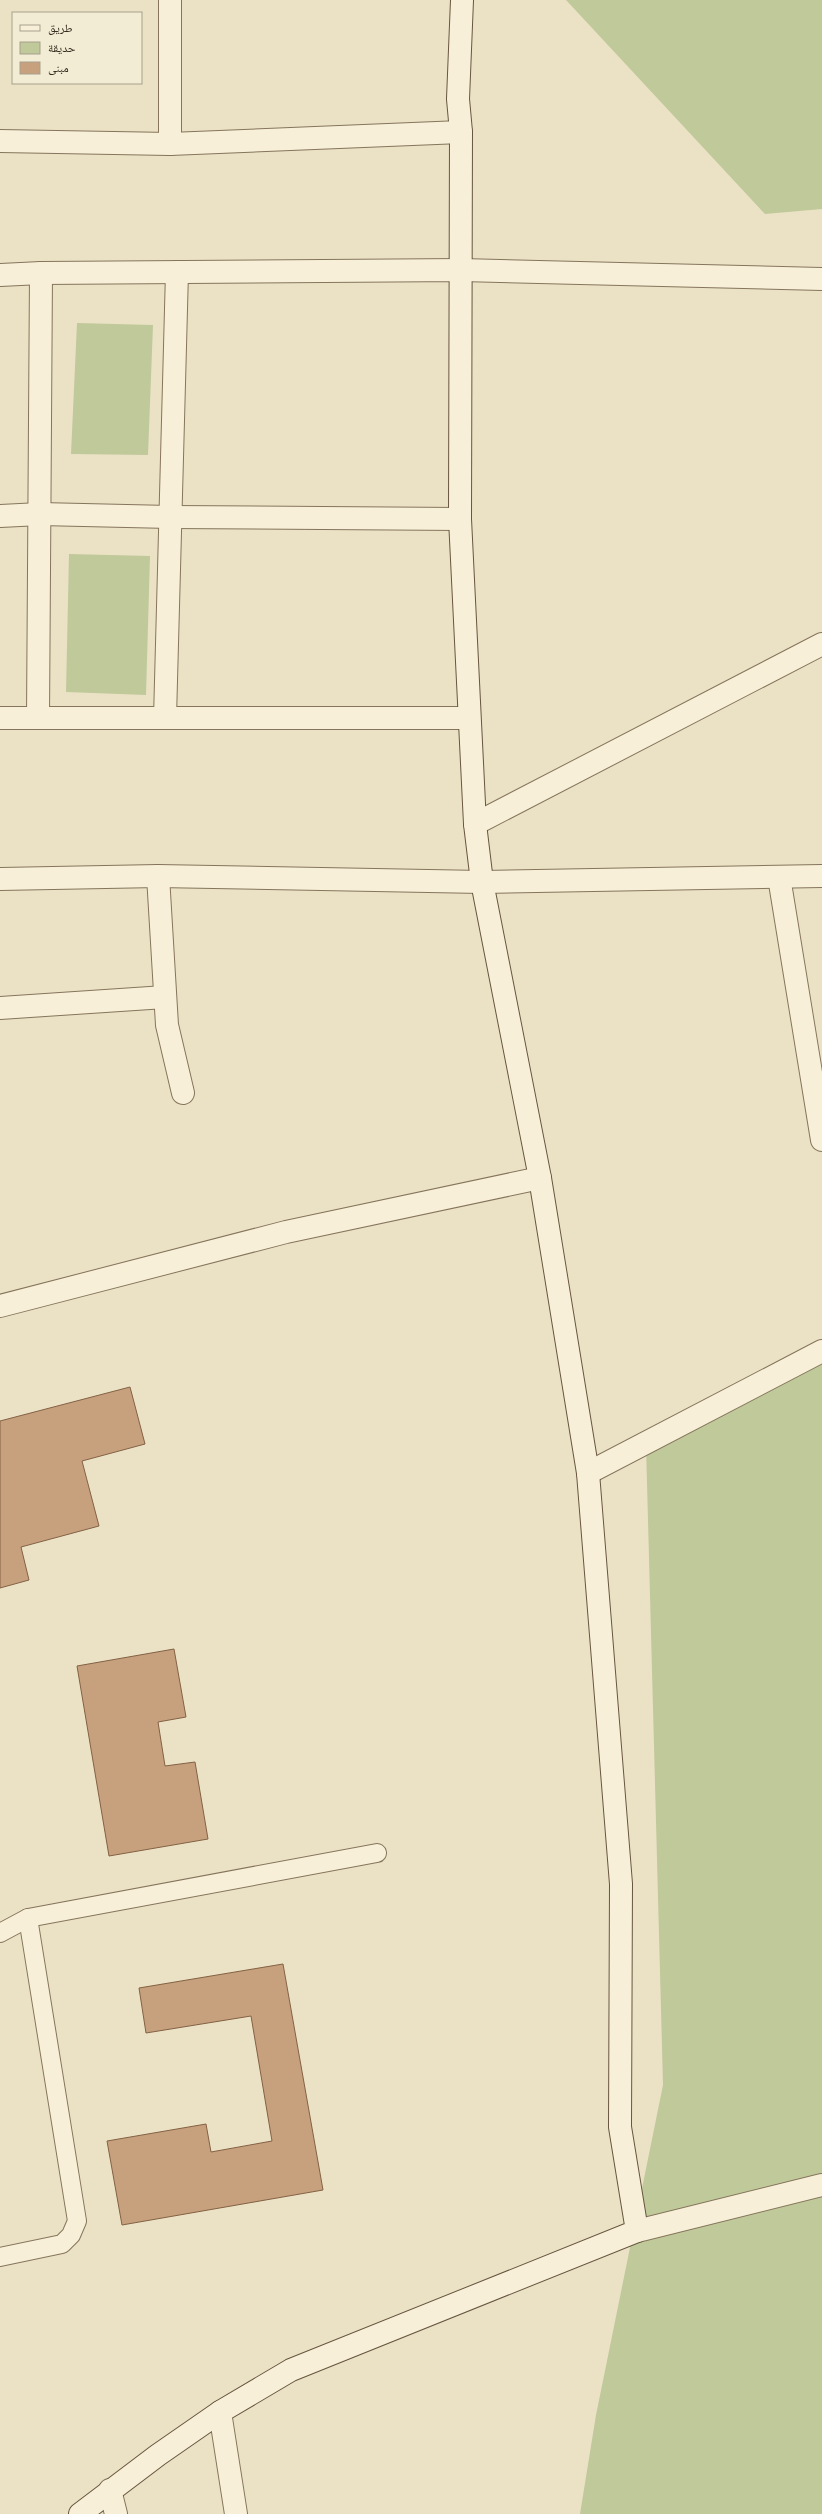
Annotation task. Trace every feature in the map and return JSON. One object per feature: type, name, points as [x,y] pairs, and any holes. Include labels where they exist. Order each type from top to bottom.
[{"type":"street","points":[[170,0],[170,144]]},
{"type":"street","points":[[462,0],[458,99],[461,132],[462,270],[460,519],[475,824],[482,882],[540,1178],[588,1473],[621,1884],[620,2127],[637,2231]]},
{"type":"street","points":[[0,141],[170,144],[461,132]]},
{"type":"street","points":[[0,275],[41,273],[462,270],[822,279]]},
{"type":"street","points":[[165,718],[176,272]]},
{"type":"street","points":[[38,718],[41,273]]},
{"type":"street","points":[[0,516],[40,514],[170,518],[460,519]]},
{"type":"street","points":[[475,824],[822,644]]},
{"type":"street","points":[[0,718],[469,718]]},
{"type":"street","points":[[158,876],[167,1025],[183,1093]]},
{"type":"street","points":[[0,879],[158,876],[482,882],[822,876]]},
{"type":"street","points":[[779,877],[822,1140]]},
{"type":"street","points":[[0,1008],[165,997]]},
{"type":"street","points":[[0,1306],[286,1232],[540,1178]]},
{"type":"street","points":[[588,1473],[822,1351]]},
{"type":"street","points":[[80,2514],[110,2490],[220,2412],[291,2370],[637,2231],[822,2185]]},
{"type":"street","points":[[220,2412],[236,2514]]},
{"type":"street","points":[[110,2490],[116,2514]]},
{"type":"lane","points":[[0,1933],[28,1918],[377,1854]]},
{"type":"lane","points":[[0,2257],[62,2244],[71,2235],[77,2221],[28,1918]]},
{"type":"green space","points":[[566,0],[822,0],[822,209],[765,214]]},
{"type":"green space","points":[[77,323],[153,325],[148,455],[71,454]]},
{"type":"green space","points":[[69,554],[150,556],[146,695],[66,692]]},
{"type":"green space","points":[[822,1358],[822,2514],[580,2514],[596,2415],[663,2085],[646,1445]]},
{"type":"building","points":[[130,1387],[145,1444],[82,1461],[99,1526],[21,1547],[29,1580],[0,1588],[0,1421]]},
{"type":"building","points":[[174,1649],[186,1717],[158,1722],[165,1766],[195,1762],[208,1839],[109,1856],[77,1666]]},
{"type":"building","points":[[283,1964],[323,2190],[122,2225],[107,2141],[206,2124],[211,2152],[272,2141],[251,2016],[146,2033],[139,1988]]}]
